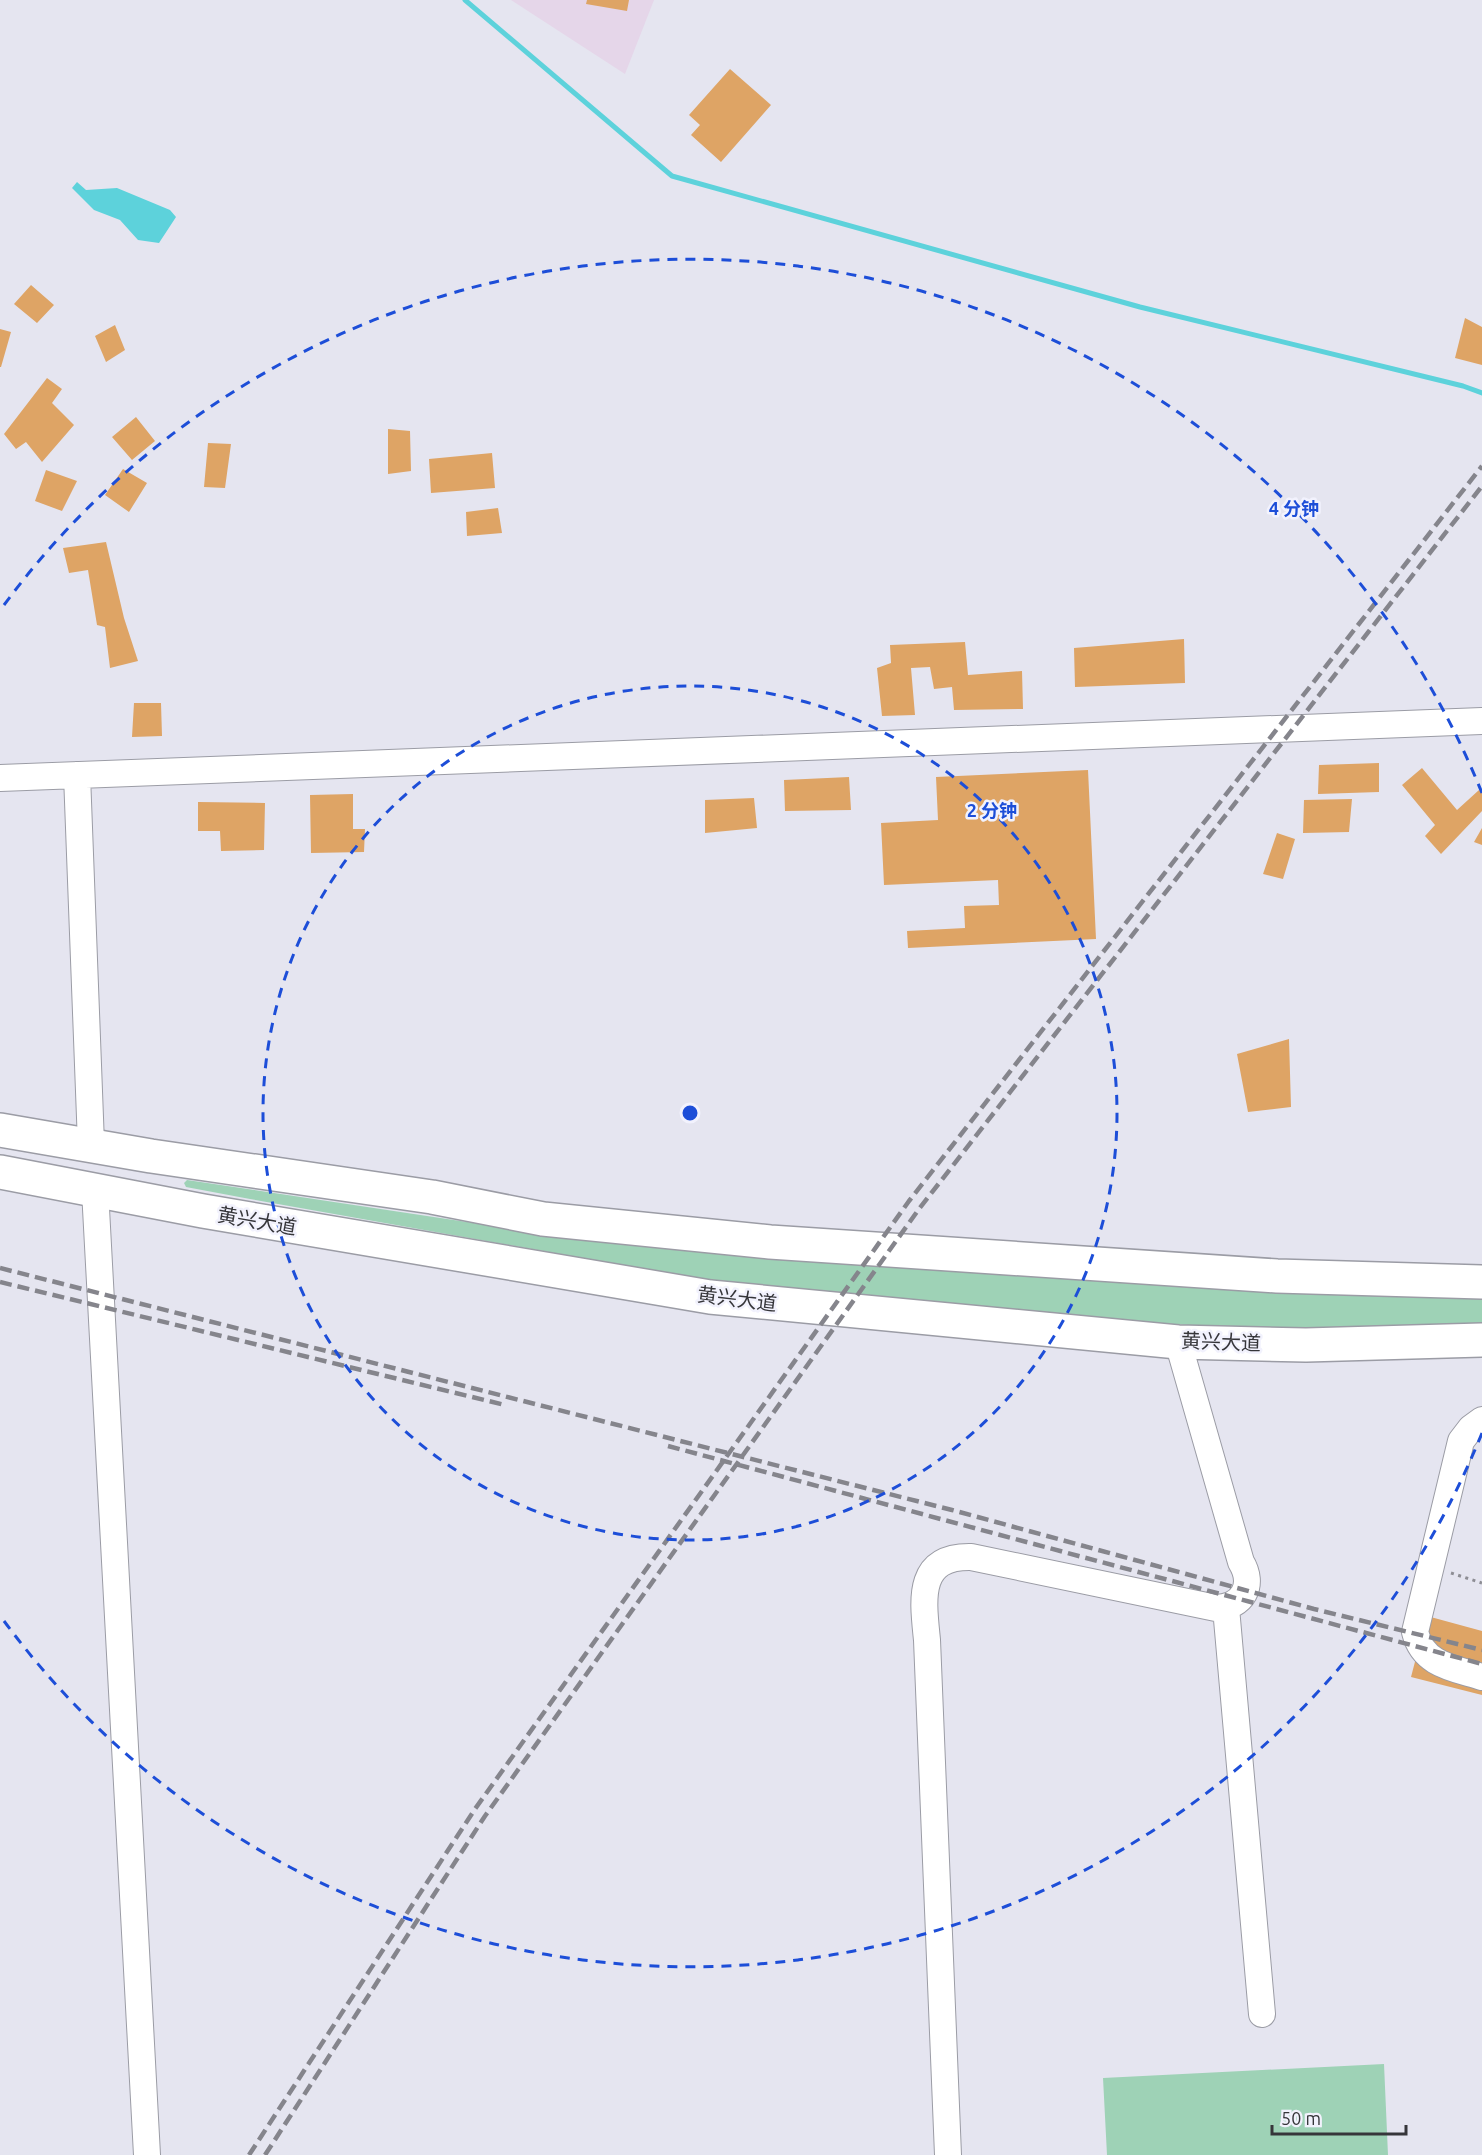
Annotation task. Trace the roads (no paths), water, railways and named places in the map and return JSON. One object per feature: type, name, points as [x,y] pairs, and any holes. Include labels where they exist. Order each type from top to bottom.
[{"type":"highway","points":[[0,1130],[151,1156],[432,1197],[543,1219],[759,1241],[1277,1276],[1482,1282]]},
{"type":"highway","name":"黄兴大道","points":[[0,1172],[473,1259],[710,1297],[1178,1341],[1306,1345],[1482,1340]]},
{"type":"street","points":[[0,778],[1482,721]]},
{"type":"street","points":[[76,775],[91,1144]]},
{"type":"street","points":[[95,1190],[147,2155]]},
{"type":"street","points":[[948,2155],[927,1640],[923,1591],[927,1579],[945,1561],[958,1557],[971,1557],[1216,1608],[1226,1608],[1242,1598],[1248,1580],[1178,1341]]},
{"type":"street","points":[[1482,1420],[1471,1428],[1461,1441],[1415,1632],[1418,1644],[1425,1655],[1435,1662],[1482,1677]]},
{"type":"street","points":[[1226,1608],[1262,2014]]},
{"type":"water","points":[[77,182],[86,190],[117,188],[170,210],[176,217],[159,243],[138,240],[120,220],[94,210],[72,188]]},
{"type":"waterway","points":[[465,0],[672,176],[1140,307],[1463,386],[1482,393]]},
{"type":"railway","points":[[249,2155],[475,1809],[909,1201],[1482,466]]},
{"type":"railway","points":[[265,2155],[485,1816],[919,1209],[1482,486]]},
{"type":"railway","points":[[0,1268],[952,1510],[1314,1609],[1482,1650]]},
{"type":"railway","points":[[0,1282],[505,1405]]},
{"type":"railway","points":[[668,1446],[1482,1664]]}]
